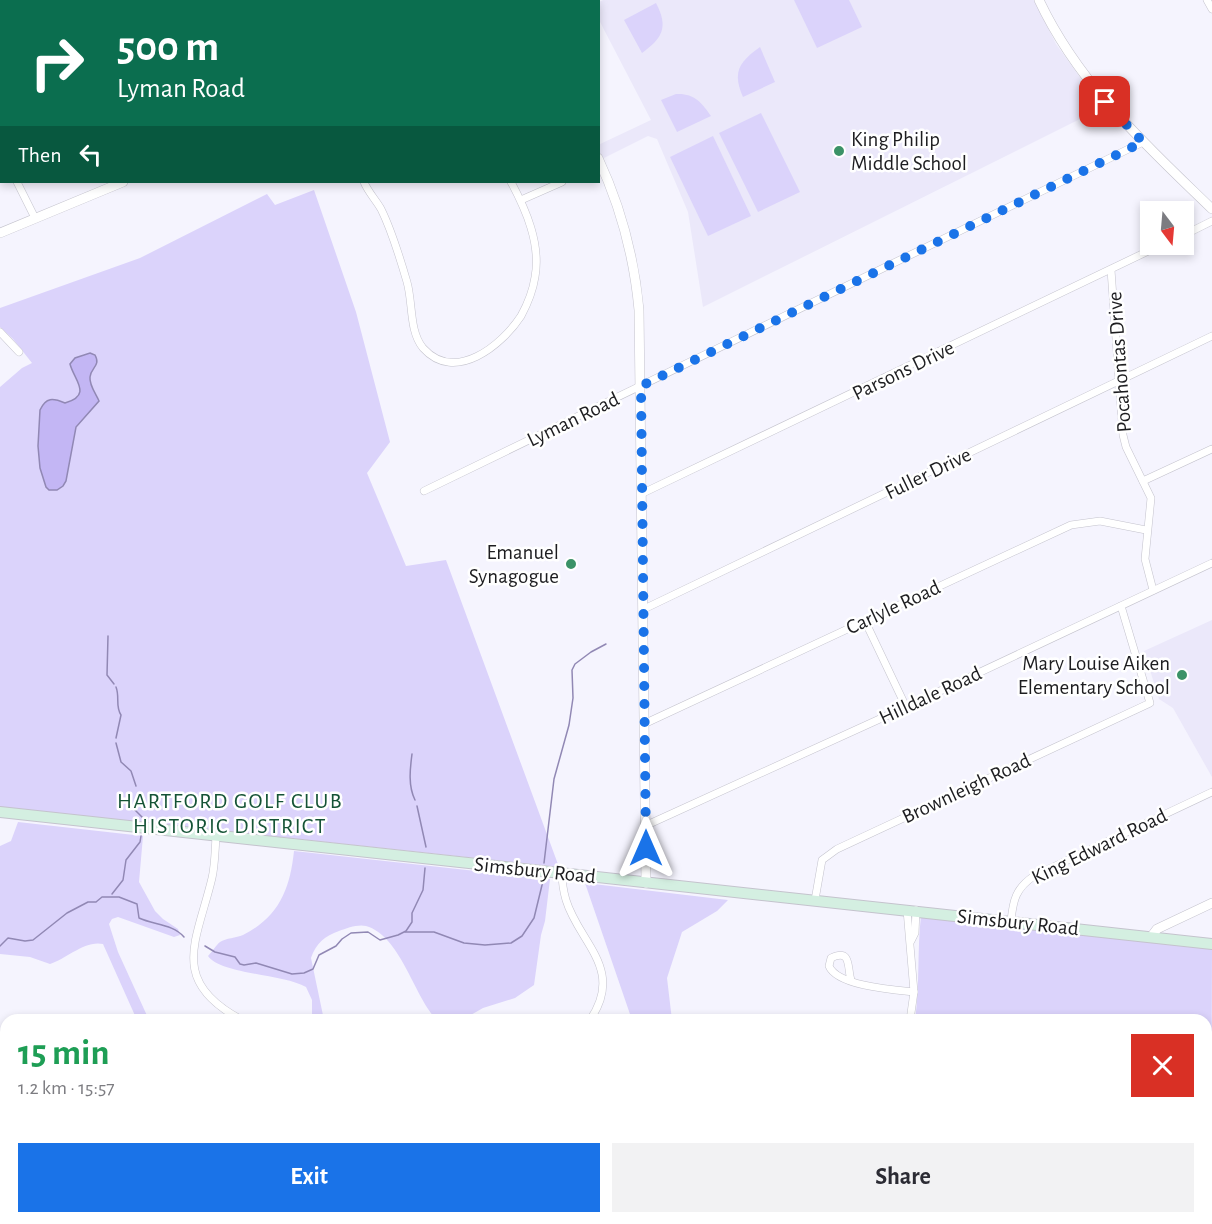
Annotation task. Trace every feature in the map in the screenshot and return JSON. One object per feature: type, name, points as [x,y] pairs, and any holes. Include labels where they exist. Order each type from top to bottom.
[{"type":"main road","name":"Simsbury Road","points":[[0,812],[1212,944]]},
{"type":"street","points":[[1039,0],[1074,61],[1105,102],[1212,209]]},
{"type":"street","points":[[1207,0],[1212,9]]},
{"type":"street","name":"Lyman Road","points":[[424,491],[1143,142]]},
{"type":"street","points":[[600,164],[614,193],[627,233],[636,274],[639,310],[646,723],[646,883]]},
{"type":"street","points":[[18,183],[35,218]]},
{"type":"street","points":[[0,233],[121,183]]},
{"type":"street","points":[[365,183],[381,210],[396,249],[408,285],[416,335],[428,352],[446,362],[461,362],[483,353],[504,337],[521,315],[535,277],[534,239],[521,200],[512,183]]},
{"type":"street","points":[[521,200],[560,183]]},
{"type":"street","points":[[1194,230],[1212,221]]},
{"type":"street","name":"Parsons Drive","points":[[643,493],[1141,255]]},
{"type":"street","name":"Pocahontas Drive","points":[[1112,270],[1125,442],[1151,498],[1146,530],[1145,559],[1153,590]]},
{"type":"street","points":[[0,333],[19,352]]},
{"type":"street","name":"Fuller Drive","points":[[644,609],[1212,336]]},
{"type":"street","points":[[1143,481],[1212,449]]},
{"type":"street","name":"Carlyle Road","points":[[646,723],[1071,525],[1100,521],[1146,530]]},
{"type":"street","name":"Hilldale Road","points":[[647,825],[906,707],[1212,563]]},
{"type":"street","name":"Brownleigh Road","points":[[815,900],[822,860],[837,849],[1150,703],[1121,606]]},
{"type":"street","points":[[865,621],[906,707]]},
{"type":"street","name":"King Edward Road","points":[[1011,921],[1016,893],[1020,886],[1034,876],[1212,792]]},
{"type":"street","points":[[216,837],[213,871],[194,943],[195,971],[199,983],[211,1000],[230,1014]]},
{"type":"street","points":[[562,872],[562,886],[566,902],[595,954],[601,973],[600,1001],[593,1014]]},
{"type":"street","points":[[1151,937],[1157,929],[1212,903]]},
{"type":"street","points":[[911,1014],[914,992],[911,941],[908,934],[912,910]]},
{"type":"street","points":[[851,980],[869,987],[914,992]]},
{"type":"shaded area","points":[[794,0],[849,0],[862,27],[817,48]]},
{"type":"shaded area","name":"King Philip Middle School","points":[[1034,0],[1056,44],[1102,108],[703,307],[688,212],[657,139],[648,136],[600,160],[600,144],[651,120],[600,22],[600,2]]},
{"type":"shaded area","points":[[656,3],[663,26],[659,37],[642,53],[624,20]]},
{"type":"shaded area","points":[[760,47],[775,82],[743,97],[738,81],[739,68]]},
{"type":"shaded area","points":[[676,94],[688,95],[696,99],[711,116],[677,132],[661,100]]},
{"type":"shaded area","points":[[761,113],[800,192],[758,212],[719,133]]},
{"type":"shaded area","points":[[713,136],[751,216],[708,236],[670,157]]},
{"type":"shaded area","points":[[314,190],[356,312],[390,442],[367,473],[406,566],[446,560],[559,867],[0,807],[0,387],[22,368],[32,363],[0,327],[0,308],[140,258],[267,194],[275,205]]},
{"type":"shaded area","points":[[90,353],[97,359],[90,380],[99,401],[76,427],[66,481],[57,490],[49,490],[40,468],[38,446],[40,410],[47,401],[65,403],[78,396],[80,386],[70,364],[75,358]]},
{"type":"shaded area","name":"Mary Louise Aiken Elementary School","points":[[1212,620],[1212,777],[1173,708],[1159,699],[1144,651]]},
{"type":"shaded area","points":[[18,822],[143,836],[139,882],[155,911],[178,929],[180,935],[174,937],[118,917],[112,919],[109,924],[118,952],[146,1014],[134,1014],[103,944],[83,947],[50,964],[30,957],[0,954],[0,846],[11,841]]},
{"type":"shaded area","points":[[294,851],[550,879],[534,985],[515,998],[483,1008],[472,1014],[432,1014],[389,942],[378,932],[366,926],[356,926],[329,935],[318,944],[313,953],[311,958],[323,1014],[312,1014],[312,1000],[306,987],[283,979],[225,967],[208,956],[220,942],[243,935],[266,920],[286,890]]},
{"type":"shaded area","points":[[585,883],[728,900],[717,911],[682,932],[667,978],[671,1014],[630,1014]]},
{"type":"shaded area","points":[[921,916],[1212,949],[1212,1014],[915,1014]]},
{"type":"waterway","points":[[108,636],[107,675],[114,684]]},
{"type":"waterway","points":[[544,863],[554,779],[569,725],[573,698],[572,670],[575,664],[606,644]]},
{"type":"waterway","points":[[116,687],[121,715],[116,738]]},
{"type":"waterway","points":[[116,743],[121,762],[131,771],[136,786]]},
{"type":"waterway","points":[[412,754],[410,783],[415,800]]},
{"type":"waterway","points":[[417,806],[426,847]]},
{"type":"waterway","points":[[134,809],[144,819]]},
{"type":"waterway","points":[[112,894],[123,880],[126,860],[140,842],[141,836]]},
{"type":"waterway","points":[[205,946],[215,952],[235,957],[240,964],[256,963],[292,974],[304,973],[313,969],[319,955],[336,946],[351,933],[368,932],[380,940],[406,931],[412,922],[412,913],[423,890],[425,868]]},
{"type":"waterway","points":[[405,932],[434,932],[464,943],[485,945],[511,943],[522,936],[534,918],[543,881]]},
{"type":"waterway","points":[[0,946],[8,938],[33,940],[67,913],[88,902],[96,902],[102,897],[119,897],[137,904],[139,918],[169,927],[184,937]]},
{"type":"place","name":"King Philip Middle School","points":[[839,151]]},
{"type":"place","name":"Emanuel Synagogue","points":[[571,564]]},
{"type":"place","name":"Mary Louise Aiken Elementary School","points":[[1182,675]]},
{"type":"district","name":"HARTFORD GOLF CLUB HISTORIC DISTRICT","points":[[230,812]]},
{"type":"route","points":[[646,848],[641,386],[1143,142],[1105,102]]}]
